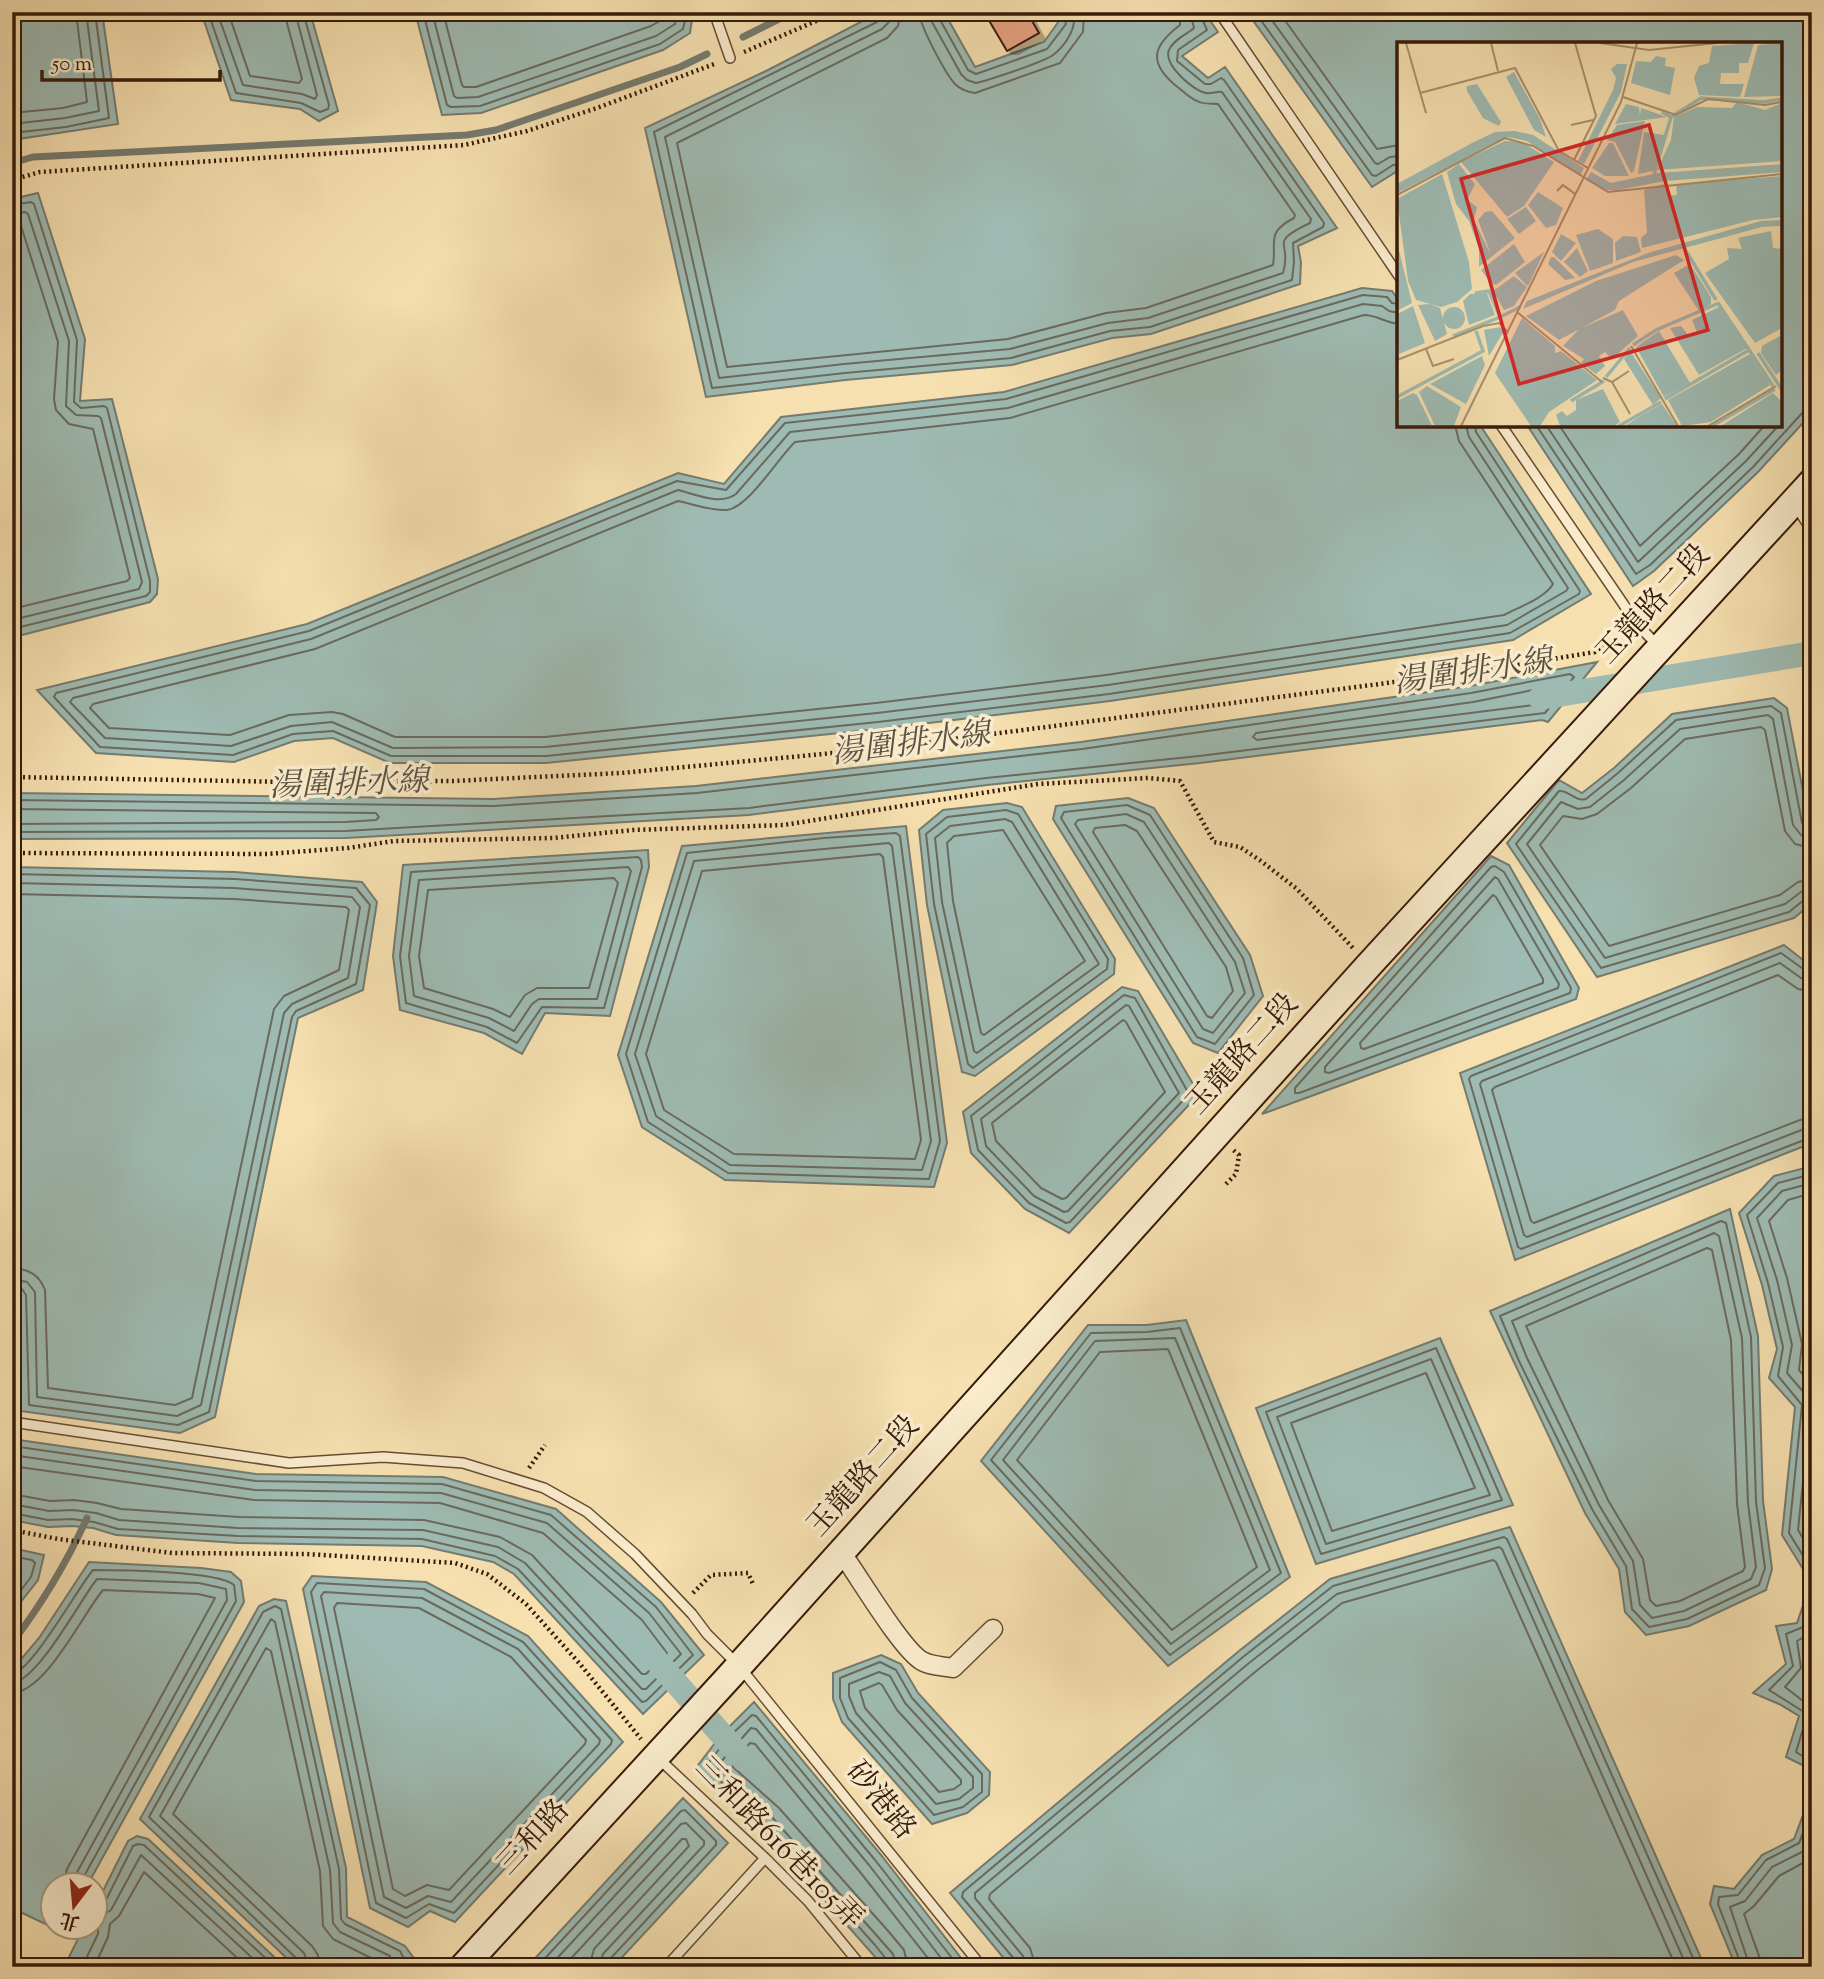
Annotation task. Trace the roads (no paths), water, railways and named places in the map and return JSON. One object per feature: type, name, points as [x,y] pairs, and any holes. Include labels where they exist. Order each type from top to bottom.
[{"type":"main road","name":"玉龍路二段","points":[[657,1757],[1369,965],[1812,482]]},
{"type":"main road","name":"三和路","points":[[463,1967],[657,1757]]},
{"type":"street","points":[[841,1552],[893,1628],[924,1663],[953,1668],[993,1629]]},
{"type":"lane","points":[[714,12],[730,58]]},
{"type":"lane","points":[[1219,12],[1397,273]]},
{"type":"lane","points":[[1502,427],[1637,624],[1660,648]]},
{"type":"lane","points":[[1794,502],[1812,531]]},
{"type":"lane","name":"砂港路","points":[[12,1422],[289,1463],[383,1457],[463,1463],[544,1488],[587,1512],[635,1554],[682,1603],[734,1672],[982,1967]]},
{"type":"lane","name":"三和路616巷105弄","points":[[657,1757],[808,1901],[862,1967]]},
{"type":"lane","points":[[666,1967],[765,1858]]},
{"type":"water","points":[[12,12],[102,12],[118,124],[12,140]]},
{"type":"water","points":[[201,12],[310,12],[338,111],[319,121],[300,109],[231,100]]},
{"type":"water","points":[[415,12],[693,13],[690,33],[663,50],[481,113],[442,115]]},
{"type":"water","points":[[880,12],[944,12],[975,67],[1044,42],[1059,21],[1055,12],[1204,12],[1218,32],[1182,56],[1208,78],[1225,67],[1337,228],[1298,246],[1301,262],[1300,284],[1151,334],[1112,338],[1012,365],[845,380],[706,397],[645,128],[768,70]]},
{"type":"water","points":[[1247,12],[1812,12],[1812,413],[1758,472],[1654,571],[1633,586],[1528,427],[1782,427],[1782,42],[1397,42],[1397,171],[1372,187]]},
{"type":"water","points":[[38,193],[85,339],[80,401],[112,399],[158,579],[157,594],[150,602],[12,636],[12,199]]},
{"type":"water","points":[[1362,288],[1392,291],[1397,298],[1397,427],[1481,427],[1591,594],[1513,640],[1110,701],[879,729],[546,763],[390,763],[333,738],[294,741],[234,762],[96,753],[37,690],[307,624],[678,473],[724,484],[781,417],[1004,392]]},
{"type":"water","points":[[1597,662],[1548,722],[1542,720],[749,815],[346,838],[12,839],[12,793],[493,799],[696,786],[1081,742],[1470,686]]},
{"type":"water","points":[[1774,698],[1787,708],[1812,838],[1812,903],[1794,918],[1597,977],[1507,843],[1559,780],[1582,793],[1614,768],[1672,714]]},
{"type":"water","points":[[1128,798],[1154,808],[1250,955],[1263,996],[1218,1053],[1193,1043],[1053,819],[1056,806]]},
{"type":"water","points":[[1007,803],[1022,807],[1115,959],[1114,974],[975,1076],[962,1072],[927,905],[919,830],[943,810]]},
{"type":"water","points":[[906,826],[947,1143],[934,1187],[725,1180],[642,1127],[618,1055],[682,846]]},
{"type":"water","points":[[648,850],[649,867],[610,1016],[545,1013],[522,1054],[484,1033],[400,1010],[393,956],[403,865]]},
{"type":"water","points":[[1491,856],[1509,865],[1579,988],[1576,999],[1262,1114]]},
{"type":"water","points":[[12,867],[235,872],[362,882],[377,902],[363,990],[298,1018],[215,1417],[180,1433],[20,1411],[19,1295],[12,1294]]},
{"type":"water","points":[[1784,945],[1812,967],[1812,1143],[1515,1260],[1460,1073]]},
{"type":"water","points":[[1122,987],[1138,991],[1199,1094],[1069,1233],[1025,1209],[971,1153],[963,1112]]},
{"type":"water","points":[[1812,1166],[1812,1770],[1786,1757],[1799,1716],[1753,1693],[1786,1664],[1776,1626],[1797,1623],[1811,1582],[1782,1535],[1795,1407],[1769,1378],[1777,1349],[1762,1285],[1739,1213],[1774,1176]]},
{"type":"water","points":[[1730,1209],[1758,1336],[1763,1501],[1772,1569],[1766,1590],[1689,1626],[1646,1635],[1625,1612],[1619,1569],[1585,1513],[1490,1311]]},
{"type":"water","points":[[1186,1320],[1290,1577],[1168,1666],[981,1461],[1088,1325],[1147,1325]]},
{"type":"water","points":[[1440,1338],[1513,1505],[1316,1564],[1256,1408]]},
{"type":"water","points":[[12,1439],[256,1474],[443,1477],[556,1509],[661,1602],[704,1655],[643,1714],[514,1574],[493,1562],[422,1546],[238,1543],[116,1535],[93,1528],[48,1527],[12,1520]]},
{"type":"water","points":[[1510,1527],[1705,1967],[1011,1967],[950,1893],[1239,1651],[1330,1579]]},
{"type":"water","points":[[12,1548],[44,1555],[38,1580],[12,1613]]},
{"type":"water","points":[[89,1562],[201,1568],[231,1572],[241,1581],[244,1602],[96,1870],[38,1870],[38,1920],[12,1908],[12,1670],[39,1638]]},
{"type":"water","points":[[312,1576],[426,1582],[528,1636],[623,1742],[455,1922],[430,1911],[408,1927],[370,1908],[303,1589]]},
{"type":"water","points":[[274,1599],[286,1601],[346,1868],[347,1917],[405,1946],[413,1957],[405,1967],[296,1967],[140,1819],[259,1606]]},
{"type":"water","points":[[881,1655],[901,1664],[918,1693],[990,1772],[989,1795],[967,1813],[932,1824],[842,1722],[833,1699],[833,1673]]},
{"type":"water","points":[[754,1702],[881,1855],[968,1967],[884,1967],[760,1827],[695,1769],[722,1734]]},
{"type":"water","points":[[1812,1791],[1812,1967],[1736,1967],[1710,1904],[1714,1886],[1734,1889],[1762,1855],[1794,1839]]},
{"type":"water","points":[[683,1798],[728,1843],[613,1967],[527,1967]]},
{"type":"water","points":[[137,1836],[148,1839],[285,1967],[64,1967],[78,1940],[108,1940],[108,1881],[128,1841]]},
{"type":"waterway","points":[[743,37],[793,12]]},
{"type":"waterway","points":[[12,163],[33,157],[467,135],[496,130],[680,67],[707,54]]},
{"type":"waterway","name":"湯圍排水線","points":[[1540,698],[1812,653]]},
{"type":"waterway","points":[[12,1643],[53,1583],[87,1518]]},
{"type":"waterway","points":[[655,1659],[744,1760]]}]
